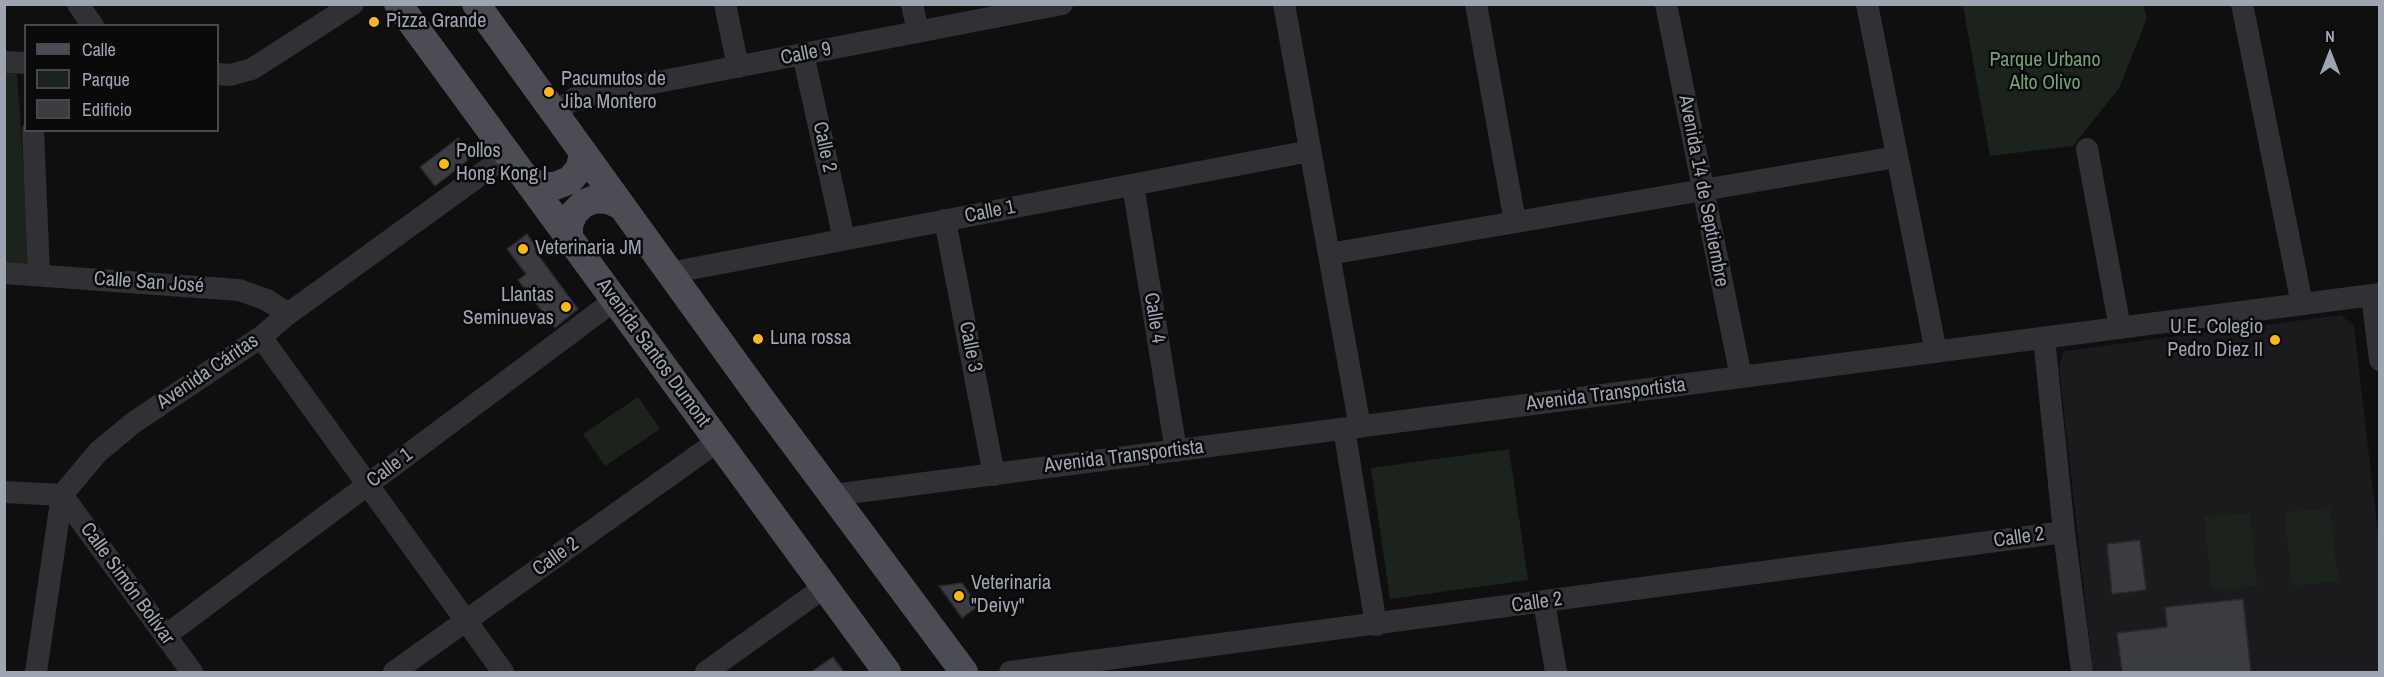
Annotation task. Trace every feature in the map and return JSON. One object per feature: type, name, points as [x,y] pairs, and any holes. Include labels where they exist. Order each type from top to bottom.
[{"type":"main road","name":"Avenida Santos Dumont","points":[[398,4],[887,672]]},
{"type":"main road","points":[[476,4],[620,206],[964,672]]},
{"type":"main road","points":[[526,177],[539,186],[555,186],[570,180],[580,168],[583,152]]},
{"type":"main road","points":[[569,237],[569,225],[574,213],[583,204],[595,199],[608,200],[620,206]]},
{"type":"street","points":[[78,4],[92,24]]},
{"type":"street","points":[[219,74],[230,75],[252,69],[353,4]]},
{"type":"street","points":[[725,4],[738,67]]},
{"type":"street","points":[[912,4],[918,32]]},
{"type":"street","name":"Calle 9","points":[[554,114],[575,98],[1062,4]]},
{"type":"street","points":[[1284,4],[1329,254],[1376,625]]},
{"type":"street","points":[[1476,4],[1515,222]]},
{"type":"street","name":"Avenida 14 de Septiembre","points":[[1666,4],[1741,377]]},
{"type":"street","points":[[1867,4],[1936,352]]},
{"type":"street","points":[[2242,4],[2302,304]]},
{"type":"street","name":"Calle 2","points":[[804,54],[844,240]]},
{"type":"street","points":[[4,62],[24,63]]},
{"type":"street","points":[[33,132],[39,274]]},
{"type":"street","points":[[2087,149],[2120,328]]},
{"type":"street","name":"Calle 1","points":[[669,273],[1310,151]]},
{"type":"street","name":"Avenida Cáritas","points":[[62,495],[98,452],[133,423],[261,337],[288,314],[509,154]]},
{"type":"street","points":[[1329,254],[1896,157]]},
{"type":"street","name":"Calle 4","points":[[1133,185],[1176,451]]},
{"type":"street","name":"Calle 3","points":[[945,220],[994,474]]},
{"type":"street","name":"Calle San José","points":[[4,273],[239,290],[267,300],[288,314]]},
{"type":"street","points":[[2376,295],[2379,360]]},
{"type":"street","name":"Avenida Transportista","points":[[833,495],[2376,295]]},
{"type":"street","name":"Calle 1","points":[[165,636],[615,300]]},
{"type":"street","points":[[261,337],[503,672]]},
{"type":"street","name":"Calle 2","points":[[2044,338],[2064,532],[2082,672]]},
{"type":"street","name":"Calle 2","points":[[394,672],[718,441]]},
{"type":"street","points":[[4,492],[62,495],[36,672]]},
{"type":"street","name":"Calle Simón Bolívar","points":[[62,495],[192,672]]},
{"type":"street","name":"Calle 2","points":[[1010,672],[2064,532]]},
{"type":"street","points":[[706,672],[826,586]]},
{"type":"street","points":[[1544,602],[1556,672]]},
{"type":"shaded area","points":[[2341,315],[2354,326],[2379,542],[2379,672],[2093,672],[2059,366],[2064,351]]},
{"type":"green space","name":"Parque Urbano Alto Olivo","points":[[1963,5],[2143,5],[2147,18],[2119,88],[2073,146],[1990,156]]},
{"type":"green space","points":[[4,73],[17,74],[30,264],[5,262]]},
{"type":"green space","points":[[638,397],[660,429],[605,466],[583,434]]},
{"type":"green space","points":[[1509,449],[1528,580],[1390,599],[1371,468]]},
{"type":"green space","points":[[2330,508],[2338,581],[2292,586],[2285,512]]},
{"type":"green space","points":[[2250,513],[2257,586],[2212,590],[2204,517]]},
{"type":"building","name":"Pollos Hong Kong I","points":[[458,138],[468,151],[467,161],[435,186],[420,167]]},
{"type":"building","points":[[527,234],[538,249],[535,251],[578,309],[555,328],[518,280],[526,274],[507,249]]},
{"type":"building","points":[[2140,540],[2146,590],[2112,594],[2107,544]]},
{"type":"building","name":"Veterinaria \"Deivy\"","points":[[962,583],[978,606],[962,618],[939,586]]},
{"type":"building","points":[[2243,599],[2251,672],[2122,672],[2117,633],[2167,627],[2165,607]]},
{"type":"building","points":[[833,657],[844,672],[811,672]]},
{"type":"place","name":"Pizza Grande","points":[[374,22]]},
{"type":"place","name":"Pacumutos de Jiba Montero","points":[[549,92]]},
{"type":"place","name":"Pollos Hong Kong I","points":[[444,164]]},
{"type":"place","name":"Veterinaria JM","points":[[523,249]]},
{"type":"place","name":"Llantas Seminuevas","points":[[566,307]]},
{"type":"place","name":"Luna rossa","points":[[758,339]]},
{"type":"place","name":"U.E. Colegio Pedro Diez II","points":[[2275,340]]},
{"type":"place","name":"Veterinaria \"Deivy\"","points":[[959,596]]}]
